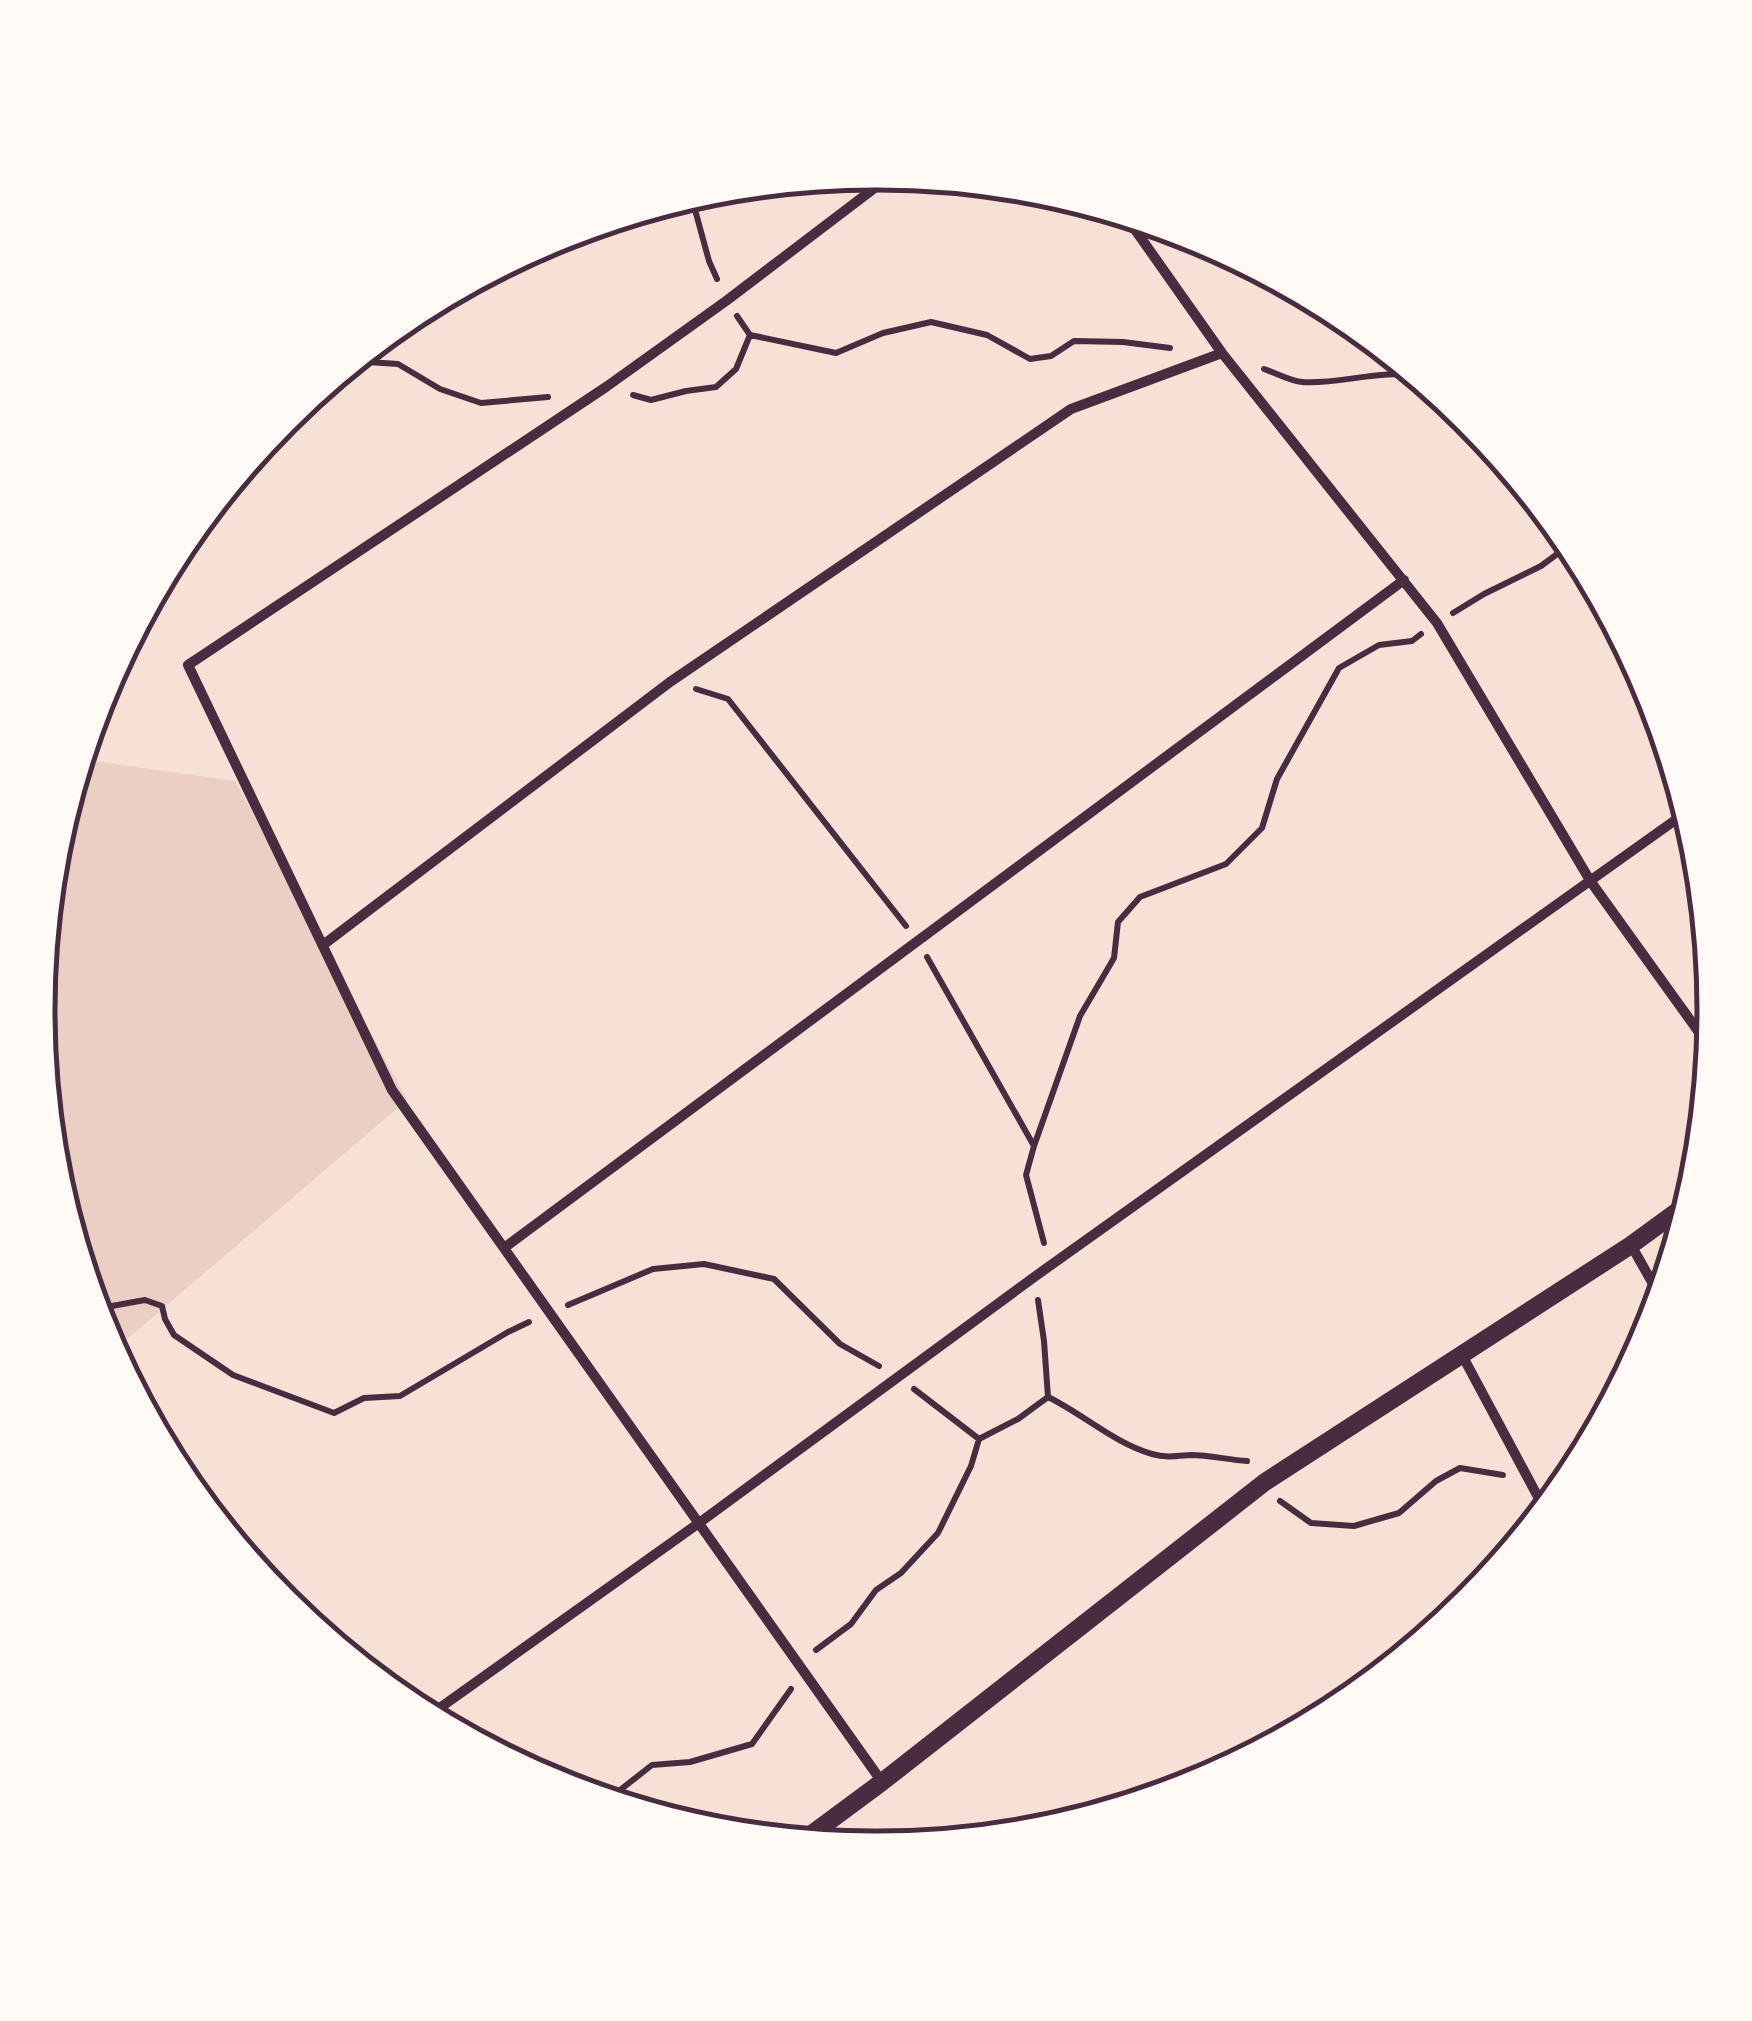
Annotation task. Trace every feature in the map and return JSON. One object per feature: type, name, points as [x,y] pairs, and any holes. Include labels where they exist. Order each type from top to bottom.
[{"type":"street","points":[[873,189],[606,387],[188,665],[392,1090],[882,1782]]},
{"type":"street","points":[[1137,232],[1222,354],[1438,623],[1592,882],[1696,1028]]},
{"type":"street","points":[[324,945],[670,682],[1071,409],[1222,354]]},
{"type":"street","points":[[504,1248],[1404,580]]},
{"type":"street","points":[[441,1707],[1675,822]]},
{"type":"street","points":[[818,1830],[1264,1482],[1671,1216]]},
{"type":"street","points":[[1631,1245],[1651,1280]]},
{"type":"street","points":[[1462,1354],[1538,1495]]},
{"type":"path","points":[[695,210],[709,260],[726,300],[750,335],[836,353],[883,333],[930,322],[988,335],[1030,359],[1051,356],[1074,341],[1123,342],[1222,354],[1299,382],[1394,374]]},
{"type":"path","points":[[1048,1397],[1038,1275],[1045,1245],[1026,1175],[1080,1016],[1114,958],[1118,922],[1140,898],[1226,864],[1262,828],[1276,779],[1338,668],[1379,645],[1412,640],[1558,553]]},
{"type":"path","points":[[670,682],[728,698],[918,941],[1034,1146]]},
{"type":"path","points":[[556,1310],[653,1269],[704,1264],[774,1279],[840,1344],[898,1378],[978,1439],[1018,1419],[1048,1397]]},
{"type":"path","points":[[110,1306],[145,1300],[162,1306],[174,1335],[234,1375],[334,1413],[364,1398],[400,1396],[540,1317]]},
{"type":"path","points":[[1048,1397],[1147,1453],[1168,1458],[1195,1455],[1246,1461],[1284,1505],[1312,1523],[1354,1526],[1399,1513],[1436,1481],[1460,1468],[1508,1476]]},
{"type":"path","points":[[1537,1478],[1551,1478]]},
{"type":"shaded area","points":[[95,761],[235,781],[407,1100],[125,1341],[83,1223],[62,1118],[57,1064],[55,1010],[62,903],[71,850]]}]
